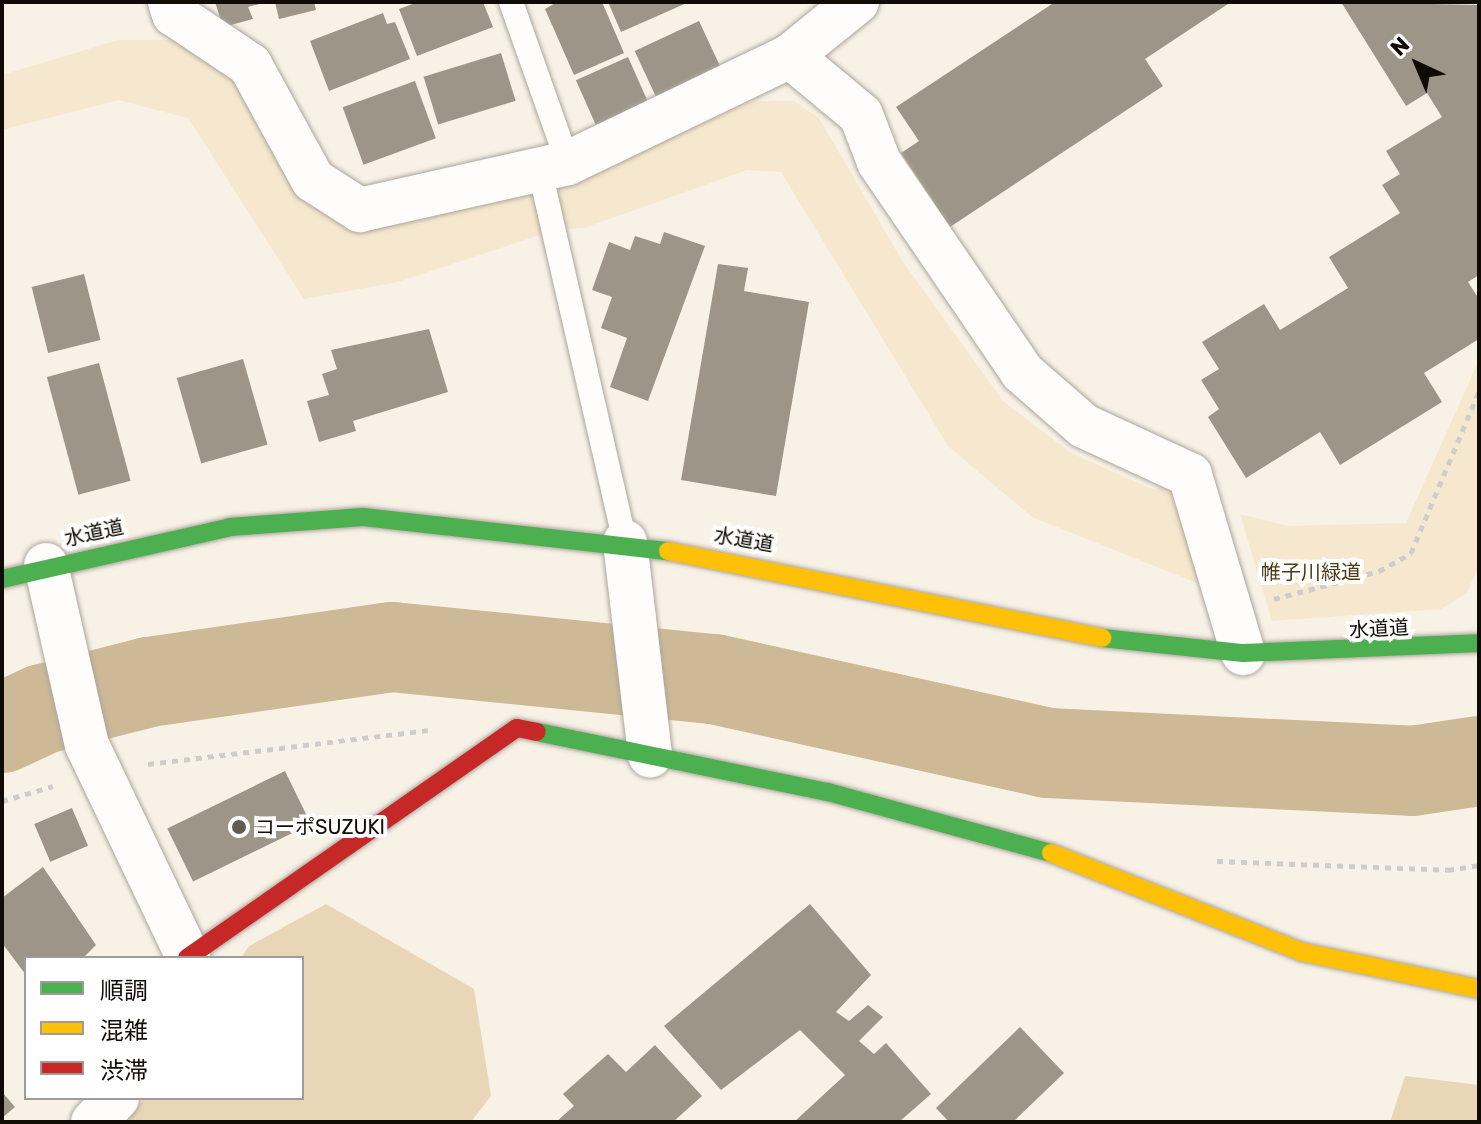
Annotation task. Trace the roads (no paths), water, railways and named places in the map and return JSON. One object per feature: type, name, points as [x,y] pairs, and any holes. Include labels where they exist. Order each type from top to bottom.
[{"type":"street","points":[[170,2],[174,14],[250,65],[313,180],[360,210],[551,174],[790,56],[857,2]]},
{"type":"street","points":[[790,56],[861,115],[879,162],[1022,372],[1084,426],[1190,475],[1243,653]]},
{"type":"street","name":"水道道","points":[[2,579],[46,565],[230,527],[363,517],[628,562],[827,577],[1104,638],[1243,653],[1479,643]]},
{"type":"street","points":[[628,562],[650,756]]},
{"type":"street","points":[[46,565],[55,614],[92,759],[187,956]]},
{"type":"street","points":[[191,956],[517,728],[828,792],[1097,866],[1302,952],[1479,989]]},
{"type":"street","points":[[93,1122],[115,1100]]},
{"type":"lane","points":[[511,2],[551,174],[558,229],[628,562]]},
{"type":"waterway","points":[[2,728],[43,709],[149,682],[392,647],[714,679],[1048,753],[1412,771],[1479,761]]},
{"type":"place","name":"コーポSUZUKI","points":[[239,827]]},
{"type":"park label","name":"帷子川緑道","points":[[1311,572]]}]
